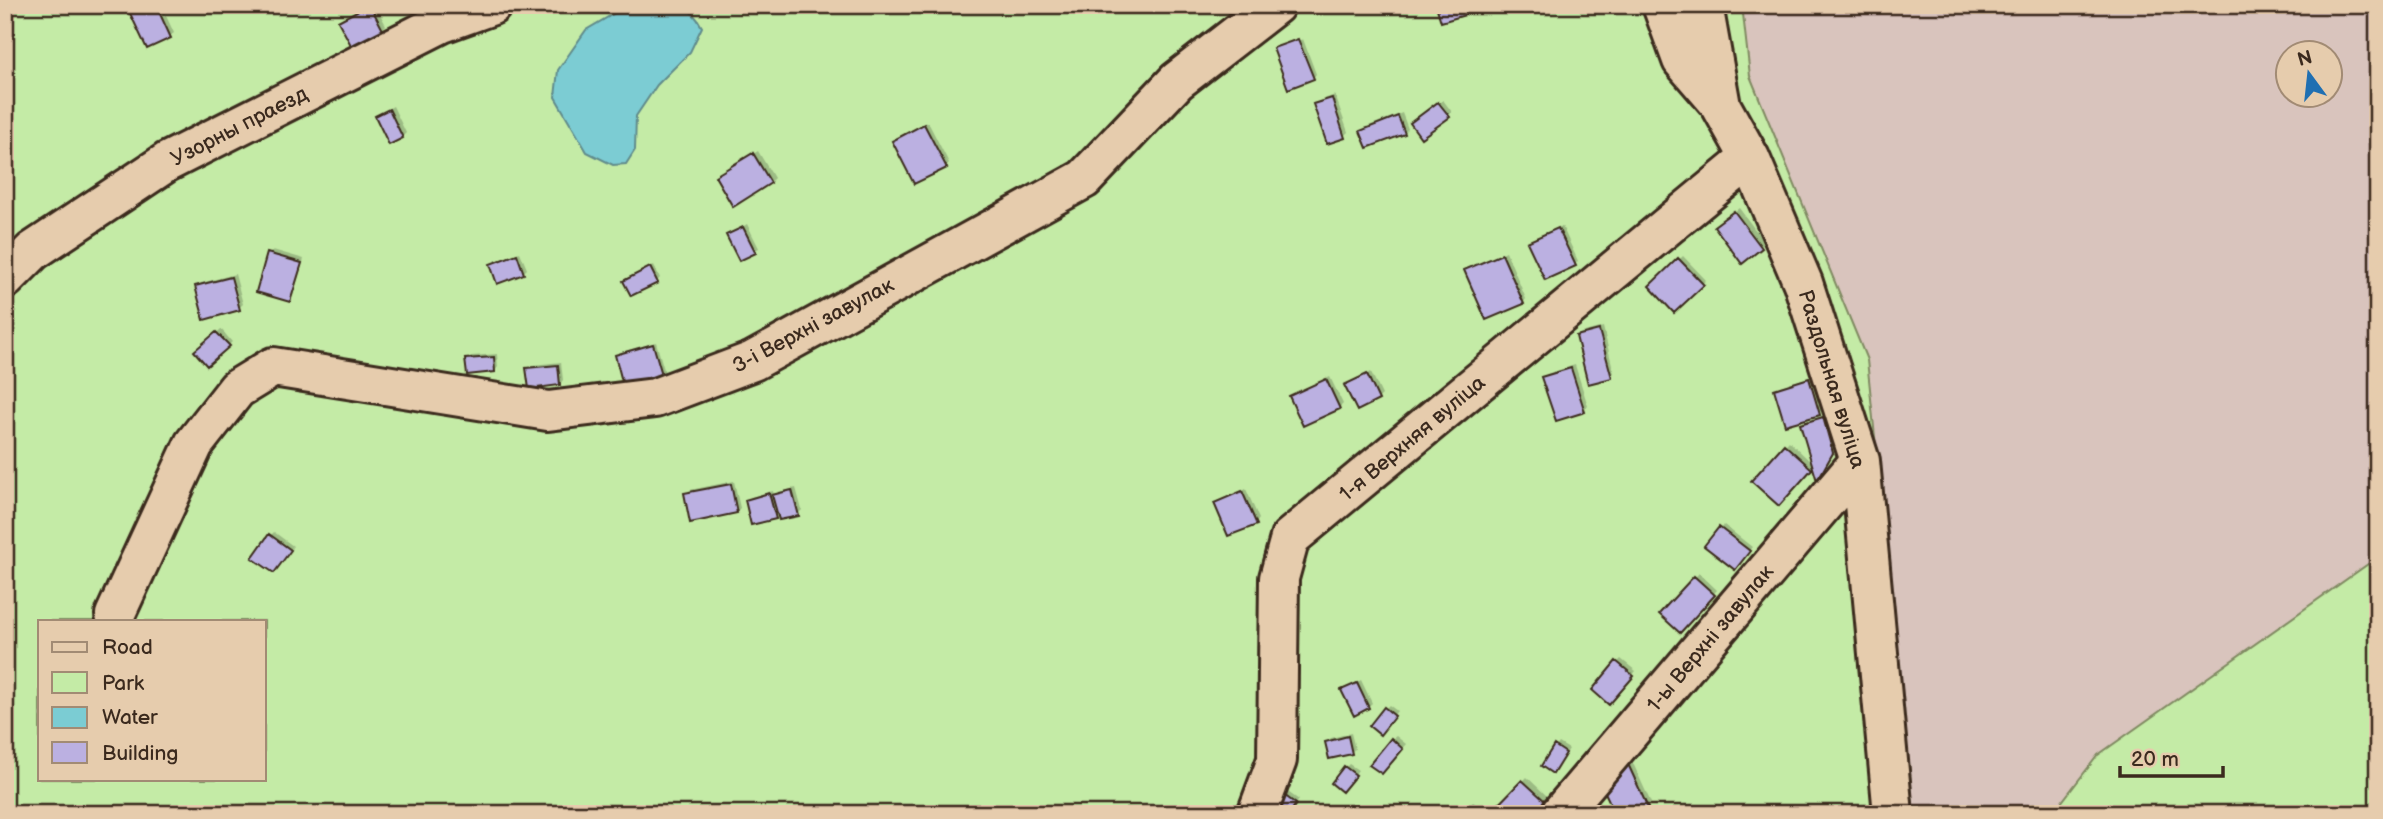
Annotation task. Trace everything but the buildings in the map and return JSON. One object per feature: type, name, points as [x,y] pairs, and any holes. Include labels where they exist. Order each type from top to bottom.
[{"type":"street","name":"Узорны праезд","points":[[5,279],[33,251],[167,162],[442,23],[492,5]]},
{"type":"street","name":"3-і Верхні завулак","points":[[115,615],[194,444],[237,389],[273,368],[548,411],[655,398],[754,361],[1084,179],[1177,81],[1275,5]]},
{"type":"street","points":[[1662,5],[1682,60],[1721,106]]},
{"type":"street","name":"Раздольная вуліца","points":[[1703,5],[1721,106],[1750,158],[1803,283],[1860,461],[1893,814]]},
{"type":"street","name":"1-я Верхняя вуліца","points":[[1257,814],[1277,761],[1279,579],[1290,538],[1750,158]]},
{"type":"street","name":"1-ы Верхні завулак","points":[[1560,814],[1860,461]]},
{"type":"green space","points":[[5,5],[1742,5],[1750,76],[1867,360],[1914,814],[5,814]]},
{"type":"green space","points":[[2378,557],[2378,814],[2060,814],[2061,803],[2098,755]]},
{"type":"water","points":[[645,5],[685,8],[697,18],[702,27],[690,52],[657,85],[636,116],[635,150],[626,164],[613,165],[587,152],[555,97],[558,70],[586,30],[615,13]]}]
